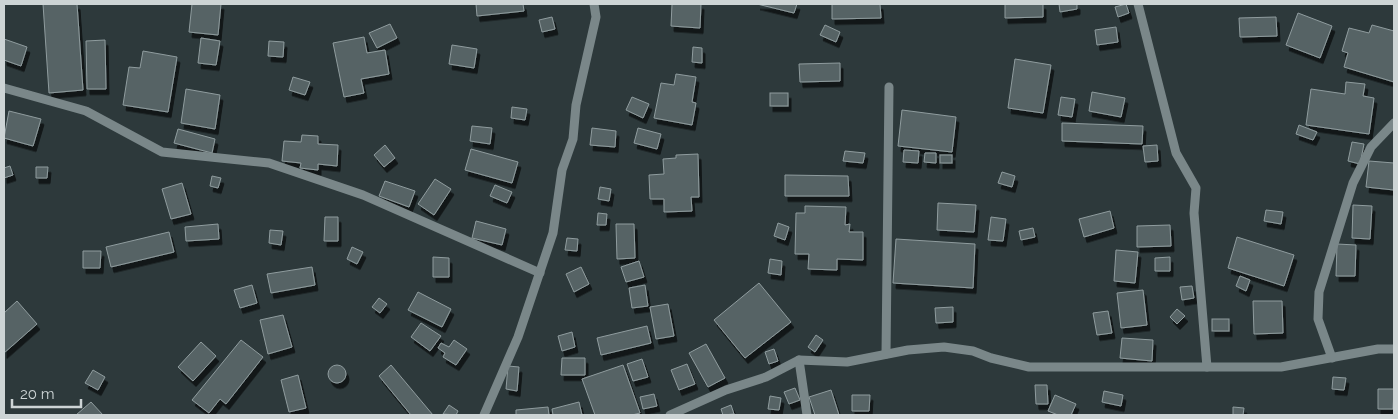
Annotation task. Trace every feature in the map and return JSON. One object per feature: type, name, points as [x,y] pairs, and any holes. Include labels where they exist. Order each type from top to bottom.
[{"type":"street","points":[[484,415],[518,337],[554,233],[562,170],[573,139],[576,105],[596,17],[594,4]]},
{"type":"street","points":[[1138,4],[1176,153],[1196,188],[1194,213],[1208,367]]},
{"type":"street","points":[[886,354],[889,87]]},
{"type":"street","points":[[4,88],[86,111],[162,152],[269,163],[363,195],[540,273]]},
{"type":"street","points":[[1332,358],[1318,318],[1319,292],[1353,183],[1371,147],[1394,123]]},
{"type":"street","points":[[670,415],[726,390],[766,377],[798,360],[847,362],[886,354],[944,347],[973,352],[1029,367],[1281,367],[1378,349],[1394,349]]},
{"type":"street","points":[[798,360],[807,415]]},
{"type":"building","points":[[43,4],[77,4],[83,90],[49,93]]},
{"type":"building","points":[[192,4],[221,4],[218,35],[189,32]]},
{"type":"building","points":[[476,4],[523,4],[524,11],[477,16]]},
{"type":"building","points":[[672,4],[701,4],[700,28],[671,26]]},
{"type":"building","points":[[757,4],[797,4],[794,13]]},
{"type":"building","points":[[832,4],[880,4],[881,18],[832,19]]},
{"type":"building","points":[[1005,4],[1043,4],[1043,17],[1005,18]]},
{"type":"building","points":[[1059,4],[1077,4],[1077,9],[1060,12]]},
{"type":"building","points":[[1126,4],[1129,13],[1118,17],[1115,7]]},
{"type":"building","points":[[1298,13],[1332,26],[1320,58],[1286,45]]},
{"type":"building","points":[[552,17],[555,29],[542,32],[539,20]]},
{"type":"building","points":[[1276,17],[1277,36],[1240,37],[1239,18]]},
{"type":"building","points":[[390,24],[397,38],[377,48],[369,33]]},
{"type":"building","points":[[825,25],[840,32],[836,42],[820,35]]},
{"type":"building","points":[[1372,25],[1394,31],[1394,82],[1344,67],[1348,53],[1342,51],[1349,28],[1369,33]]},
{"type":"building","points":[[1116,27],[1118,42],[1097,45],[1095,30]]},
{"type":"building","points":[[364,37],[367,53],[385,50],[389,74],[361,79],[364,93],[344,97],[333,43]]},
{"type":"building","points":[[201,38],[220,41],[216,65],[198,63]]},
{"type":"building","points":[[4,39],[27,47],[21,66],[4,60]]},
{"type":"building","points":[[105,40],[106,89],[87,89],[86,41]]},
{"type":"building","points":[[269,41],[284,42],[283,57],[268,56]]},
{"type":"building","points":[[452,45],[477,49],[474,68],[449,64]]},
{"type":"building","points":[[693,47],[702,48],[702,63],[692,62]]},
{"type":"building","points":[[143,51],[177,57],[168,112],[123,105],[129,67],[140,68]]},
{"type":"building","points":[[1015,59],[1051,65],[1043,113],[1008,108]]},
{"type":"building","points":[[840,63],[840,81],[800,82],[799,64]]},
{"type":"building","points":[[676,74],[696,77],[692,102],[696,103],[692,125],[654,118],[661,83],[674,85]]},
{"type":"building","points":[[293,77],[310,82],[305,95],[289,90]]},
{"type":"building","points":[[1346,82],[1365,84],[1363,96],[1374,98],[1369,134],[1306,125],[1311,89],[1345,94]]},
{"type":"building","points":[[186,89],[220,95],[215,129],[181,123]]},
{"type":"building","points":[[1092,92],[1125,98],[1121,117],[1089,111]]},
{"type":"building","points":[[770,93],[788,93],[788,106],[770,106]]},
{"type":"building","points":[[632,97],[649,104],[643,118],[626,110]]},
{"type":"building","points":[[1061,97],[1075,99],[1072,117],[1058,115]]},
{"type":"building","points":[[512,107],[527,109],[525,120],[511,118]]},
{"type":"building","points":[[902,110],[956,117],[952,152],[898,146]]},
{"type":"building","points":[[9,111],[41,119],[33,146],[4,138]]},
{"type":"building","points":[[1062,123],[1143,126],[1142,144],[1062,141]]},
{"type":"building","points":[[1299,125],[1317,132],[1313,140],[1296,134]]},
{"type":"building","points":[[472,126],[492,128],[490,144],[470,141]]},
{"type":"building","points":[[592,128],[616,131],[615,147],[590,145]]},
{"type":"building","points":[[638,128],[661,134],[657,149],[634,143]]},
{"type":"building","points":[[178,129],[215,139],[212,153],[174,143]]},
{"type":"building","points":[[302,135],[318,136],[318,144],[338,145],[337,166],[318,164],[318,170],[300,168],[301,163],[282,161],[284,141],[301,142]]},
{"type":"building","points":[[1352,142],[1364,144],[1360,164],[1348,161]]},
{"type":"building","points":[[385,145],[395,158],[384,167],[374,155]]},
{"type":"building","points":[[1157,145],[1158,161],[1145,162],[1143,146]]},
{"type":"building","points":[[471,149],[518,162],[512,183],[465,170]]},
{"type":"building","points":[[904,150],[919,151],[918,163],[903,162]]},
{"type":"building","points":[[845,151],[865,153],[863,163],[843,161]]},
{"type":"building","points":[[925,153],[936,153],[936,163],[924,162]]},
{"type":"building","points":[[698,154],[699,197],[691,197],[692,211],[664,212],[664,199],[650,199],[649,175],[664,174],[663,159],[676,158],[676,155]]},
{"type":"building","points":[[940,155],[952,155],[952,163],[940,163]]},
{"type":"building","points":[[1369,161],[1394,163],[1394,190],[1366,187]]},
{"type":"building","points":[[10,166],[13,175],[4,178],[4,168]]},
{"type":"building","points":[[36,167],[48,167],[47,178],[36,178]]},
{"type":"building","points":[[1002,172],[1015,176],[1012,187],[998,183]]},
{"type":"building","points":[[785,175],[848,176],[849,196],[785,196]]},
{"type":"building","points":[[212,176],[221,178],[218,188],[210,186]]},
{"type":"building","points":[[435,179],[451,189],[434,215],[418,204]]},
{"type":"building","points":[[385,181],[415,191],[409,207],[379,196]]},
{"type":"building","points":[[182,183],[191,214],[171,219],[162,189]]},
{"type":"building","points":[[495,185],[512,192],[507,203],[490,196]]},
{"type":"building","points":[[600,187],[611,189],[609,201],[598,199]]},
{"type":"building","points":[[938,203],[976,205],[974,232],[937,230]]},
{"type":"building","points":[[1353,205],[1372,206],[1370,239],[1352,238]]},
{"type":"building","points":[[805,206],[846,207],[845,225],[850,224],[849,232],[863,232],[863,260],[837,259],[837,270],[808,269],[809,254],[795,254],[796,213],[805,213]]},
{"type":"building","points":[[1266,210],[1283,212],[1281,224],[1264,221]]},
{"type":"building","points":[[1110,211],[1114,228],[1084,237],[1079,219]]},
{"type":"building","points":[[598,213],[607,214],[606,225],[597,225]]},
{"type":"building","points":[[325,217],[338,217],[338,241],[324,241]]},
{"type":"building","points":[[991,217],[1006,219],[1003,241],[988,240]]},
{"type":"building","points":[[476,221],[506,229],[502,245],[472,238]]},
{"type":"building","points":[[778,223],[789,227],[785,240],[774,236]]},
{"type":"building","points":[[218,224],[219,239],[186,241],[185,227]]},
{"type":"building","points":[[616,224],[634,224],[635,258],[617,259]]},
{"type":"building","points":[[1170,225],[1171,246],[1137,247],[1137,226]]},
{"type":"building","points":[[1033,228],[1035,237],[1021,240],[1019,231]]},
{"type":"building","points":[[270,230],[283,231],[281,245],[269,243]]},
{"type":"building","points":[[169,232],[174,252],[111,267],[106,247]]},
{"type":"building","points":[[1237,237],[1294,255],[1284,286],[1228,268]]},
{"type":"building","points":[[567,238],[578,239],[577,251],[565,250]]},
{"type":"building","points":[[896,239],[975,244],[973,288],[893,283]]},
{"type":"building","points":[[1337,244],[1356,245],[1355,276],[1336,276]]},
{"type":"building","points":[[352,247],[363,252],[357,264],[347,259]]},
{"type":"building","points":[[1116,250],[1138,252],[1135,283],[1114,281]]},
{"type":"building","points":[[83,251],[101,251],[100,268],[83,268]]},
{"type":"building","points":[[433,257],[449,258],[449,277],[433,277]]},
{"type":"building","points":[[1170,257],[1170,271],[1155,271],[1155,258]]},
{"type":"building","points":[[770,259],[782,261],[781,275],[768,273]]},
{"type":"building","points":[[639,261],[644,277],[626,282],[621,267]]},
{"type":"building","points":[[312,267],[315,285],[271,293],[267,274]]},
{"type":"building","points":[[581,267],[589,284],[574,292],[566,274]]},
{"type":"building","points":[[1240,276],[1250,280],[1246,291],[1236,286]]},
{"type":"building","points":[[759,283],[791,322],[745,358],[714,320]]},
{"type":"building","points":[[252,285],[257,303],[240,308],[234,290]]},
{"type":"building","points":[[645,285],[648,306],[632,308],[629,288]]},
{"type":"building","points":[[1192,286],[1194,298],[1182,300],[1180,287]]},
{"type":"building","points":[[1143,290],[1147,325],[1121,328],[1117,293]]},
{"type":"building","points":[[418,292],[451,309],[442,327],[408,310]]},
{"type":"building","points":[[379,298],[387,304],[380,313],[372,307]]},
{"type":"building","points":[[17,301],[37,324],[4,353],[4,313]]},
{"type":"building","points":[[1253,301],[1282,301],[1283,333],[1254,334]]},
{"type":"building","points":[[668,304],[674,336],[656,339],[650,307]]},
{"type":"building","points":[[953,307],[953,322],[936,323],[935,308]]},
{"type":"building","points":[[1177,309],[1185,316],[1177,324],[1170,317]]},
{"type":"building","points":[[1108,311],[1112,333],[1097,335],[1093,313]]},
{"type":"building","points":[[283,315],[292,347],[268,354],[260,320]]},
{"type":"building","points":[[1212,319],[1229,319],[1229,331],[1212,331]]},
{"type":"building","points":[[421,323],[441,336],[430,351],[411,337]]},
{"type":"building","points":[[647,326],[651,343],[601,355],[597,338]]},
{"type":"building","points":[[572,332],[575,347],[562,351],[558,336]]},
{"type":"building","points":[[816,335],[823,340],[815,352],[808,347]]},
{"type":"building","points":[[1122,338],[1153,340],[1152,361],[1120,358]]},
{"type":"building","points":[[241,340],[263,357],[226,404],[220,399],[209,413],[192,400]]},
{"type":"building","points":[[454,340],[467,349],[456,365],[443,357],[445,353],[438,348],[441,343],[449,347]]},
{"type":"building","points":[[201,342],[216,356],[193,381],[178,367]]},
{"type":"building","points":[[706,344],[725,378],[708,387],[689,353]]},
{"type":"building","points":[[774,349],[778,361],[769,364],[765,352]]},
{"type":"building","points":[[562,358],[585,358],[585,375],[561,375]]},
{"type":"building","points":[[642,359],[648,377],[633,381],[627,364]]},
{"type":"building","points":[[687,364],[695,384],[679,390],[671,370]]},
{"type":"building","points":[[337,365],[343,368],[346,374],[343,380],[337,383],[331,380],[328,374],[331,368]]},
{"type":"building","points":[[391,365],[433,415],[411,415],[379,376]]},
{"type":"building","points":[[623,365],[640,413],[632,415],[595,415],[582,379]]},
{"type":"building","points":[[508,366],[519,367],[517,391],[506,389]]},
{"type":"building","points":[[93,370],[105,377],[98,390],[85,383]]},
{"type":"building","points":[[298,375],[306,408],[289,412],[281,380]]},
{"type":"building","points":[[1333,377],[1346,378],[1344,390],[1332,389]]},
{"type":"building","points":[[1035,385],[1047,385],[1048,404],[1036,404]]},
{"type":"building","points":[[795,388],[800,400],[789,404],[784,392]]},
{"type":"building","points":[[1378,389],[1394,389],[1393,409],[1378,409]]},
{"type":"building","points":[[831,390],[839,415],[815,415],[809,397]]},
{"type":"building","points":[[1104,391],[1123,395],[1121,406],[1102,402]]},
{"type":"building","points":[[654,394],[657,406],[643,409],[640,397]]},
{"type":"building","points":[[852,395],[870,395],[869,411],[852,411]]},
{"type":"building","points":[[1055,395],[1076,404],[1071,415],[1058,415],[1048,411]]},
{"type":"building","points":[[770,396],[781,398],[779,410],[768,409]]},
{"type":"building","points":[[91,402],[103,415],[76,415]]},
{"type":"building","points":[[579,402],[582,415],[553,415],[552,409]]},
{"type":"building","points":[[449,405],[458,411],[456,415],[443,414]]},
{"type":"building","points":[[731,405],[734,414],[723,415],[721,409]]},
{"type":"building","points":[[548,407],[549,415],[516,415],[516,410]]},
{"type":"building","points":[[1233,407],[1244,408],[1243,415],[1233,415]]}]
